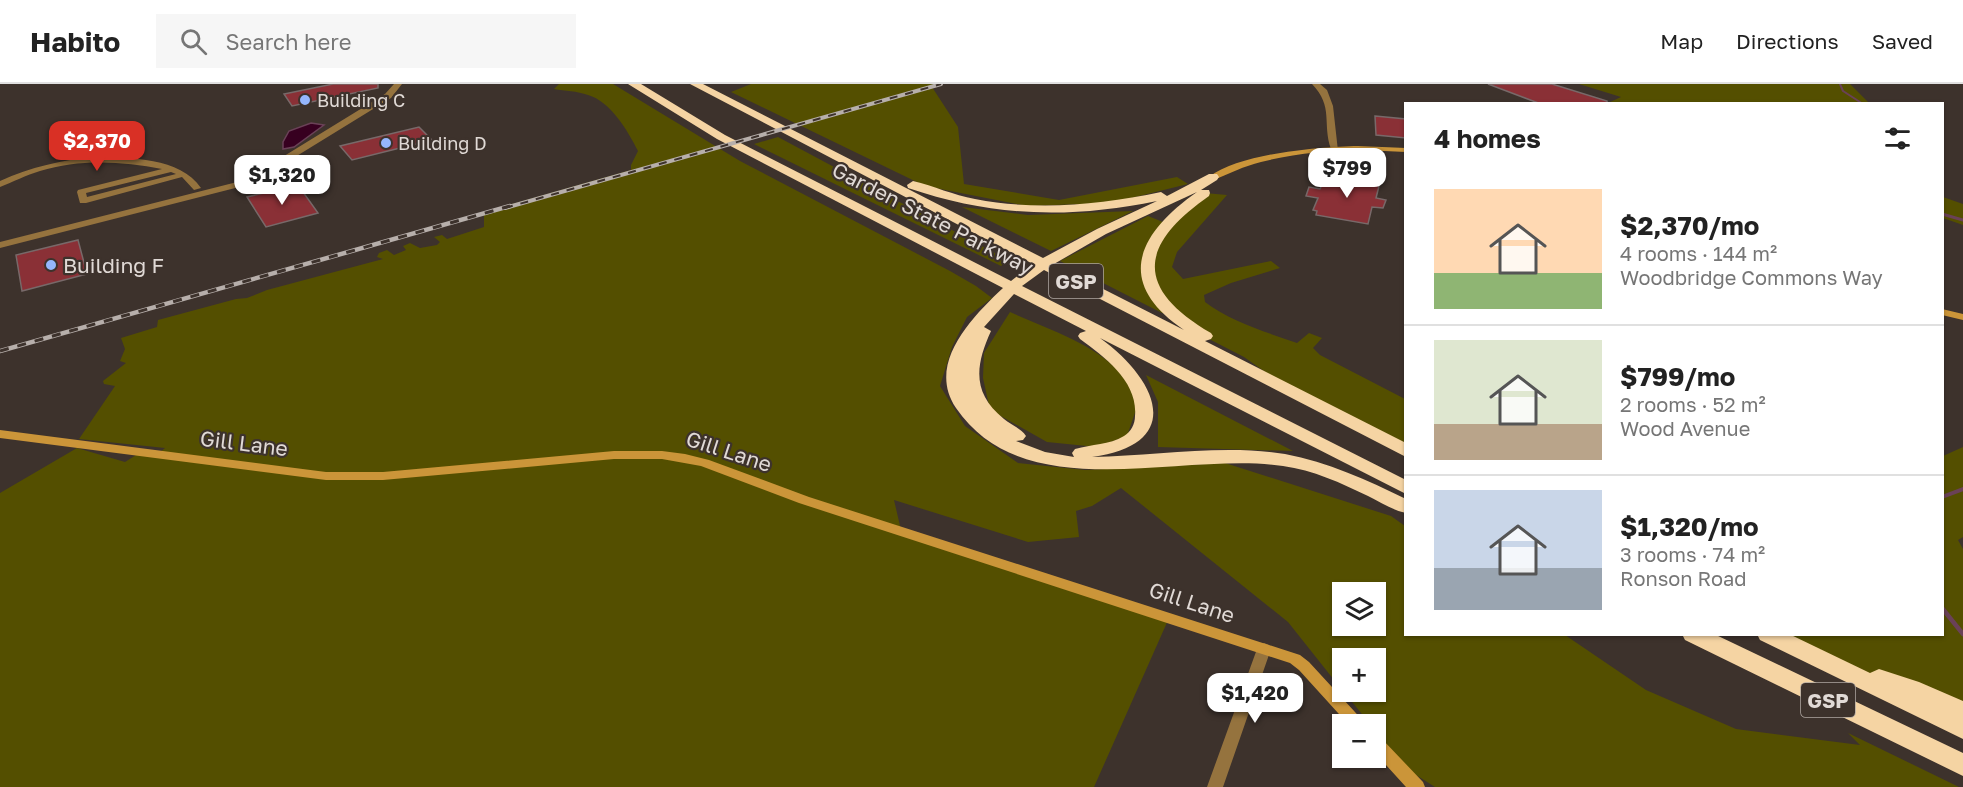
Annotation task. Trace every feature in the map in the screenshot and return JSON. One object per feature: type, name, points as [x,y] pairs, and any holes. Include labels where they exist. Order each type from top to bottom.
[{"type":"highway","name":"Garden State Parkway","points":[[633,84],[760,159],[1404,487]]},
{"type":"highway","name":"Garden State Parkway","points":[[695,84],[1404,450]]},
{"type":"highway","points":[[851,164],[959,200],[999,207],[1043,210],[1124,204],[1217,179]]},
{"type":"highway","points":[[1217,179],[1076,247],[1022,289],[979,329],[956,360],[954,378],[957,395],[965,410],[980,426],[1022,451],[1053,460],[1074,463],[1277,459],[1330,472],[1404,506]]},
{"type":"highway","points":[[1217,179],[1168,224],[1150,253],[1147,267],[1149,283],[1162,303],[1189,326],[1244,357],[1302,398]]},
{"type":"highway","points":[[979,329],[971,362],[971,389],[981,408],[1004,428],[1034,443],[1072,452],[1110,449],[1137,434],[1144,424],[1146,406],[1143,394],[1133,377],[1104,348],[1066,324],[1024,292]]},
{"type":"highway","name":"GSP","points":[[1697,636],[1963,765]]},
{"type":"highway","name":"GSP","points":[[1771,636],[1963,729]]},
{"type":"highway","points":[[1811,656],[1911,689],[1963,712]]},
{"type":"street","points":[[0,245],[248,182],[388,96],[398,84]]},
{"type":"street","points":[[1316,84],[1321,88],[1331,111],[1332,140],[1335,149]]},
{"type":"street","points":[[1217,179],[1257,162],[1298,153],[1335,149],[1404,150]]},
{"type":"street","points":[[0,184],[45,167],[87,159],[137,162],[171,169],[191,179],[197,188]]},
{"type":"street","points":[[171,169],[81,192],[83,201],[184,174]]},
{"type":"street","points":[[1944,312],[1963,317]]},
{"type":"street","name":"Gill Lane","points":[[0,434],[326,476],[383,476],[614,455],[662,455],[685,458],[724,469],[804,500],[1295,659],[1349,714]]},
{"type":"street","points":[[1215,787],[1264,649]]},
{"type":"street","points":[[1386,754],[1417,787]]},
{"type":"shaded area","points":[[559,84],[613,84],[740,161],[950,271],[992,298],[967,317],[952,347],[940,386],[965,426],[1018,463],[1085,470],[1225,463],[1391,516],[1404,525],[1404,636],[1566,636],[1646,690],[1736,729],[1860,745],[1848,733],[1959,787],[1435,787],[1405,768],[1386,744],[1386,714],[1362,714],[1352,702],[1386,702],[1386,648],[1332,648],[1332,677],[1288,622],[1121,488],[1092,506],[1076,511],[1079,537],[1028,542],[894,500],[901,530],[1169,618],[1094,787],[0,787],[0,493],[77,448],[125,462],[141,452],[159,453],[165,448],[79,439],[115,386],[104,384],[103,381],[126,363],[120,361],[125,349],[121,338],[157,327],[158,320],[247,298],[267,290],[383,259],[377,257],[379,253],[387,250],[394,255],[406,250],[403,246],[410,243],[420,248],[437,245],[440,242],[434,237],[442,235],[447,239],[484,227],[484,212],[631,170],[638,151],[624,126],[604,103],[588,95],[554,89]]},
{"type":"shaded area","points":[[751,84],[942,84],[932,87],[958,127],[964,184],[1059,200],[1177,177],[1188,184],[1111,203],[1027,206],[925,186],[731,92]]},
{"type":"shaded area","points":[[1579,84],[1850,84],[1868,102],[1610,102],[1621,97]]},
{"type":"shaded area","points":[[311,123],[324,125],[294,147],[283,149],[283,142],[289,131]]},
{"type":"shaded area","points":[[778,137],[1008,260],[1001,266],[754,144]]},
{"type":"shaded area","points":[[1205,193],[1227,195],[1177,252],[1172,267],[1183,279],[1271,261],[1280,268],[1231,283],[1204,295],[1205,302],[1237,321],[1297,343],[1309,333],[1322,338],[1313,348],[1320,355],[1404,398],[1404,450],[1302,398],[1244,357],[1209,339],[1171,312],[1162,313],[1060,261],[1148,216],[1168,224]]},
{"type":"shaded area","points":[[1944,197],[1963,204],[1963,225],[1944,218]]},
{"type":"shaded area","points":[[962,207],[1028,215],[1133,211],[1051,251]]},
{"type":"shaded area","points":[[1010,312],[1084,345],[1122,374],[1139,401],[1127,436],[1097,447],[1047,442],[990,410],[983,378],[984,353]]},
{"type":"shaded area","points":[[1146,375],[1293,451],[1158,447],[1158,402]]},
{"type":"shaded area","points":[[1963,447],[1963,537],[1958,540],[1963,549],[1963,712],[1771,636],[1944,636],[1944,456]]},
{"type":"building","name":"Building C","points":[[333,84],[378,84],[378,88],[292,106],[284,94]]},
{"type":"building","points":[[1488,84],[1552,84],[1607,101],[1607,102],[1536,102]]},
{"type":"building","points":[[1375,116],[1404,119],[1404,138],[1376,135]]},
{"type":"building","name":"Building D","points":[[419,127],[432,140],[352,160],[340,146]]},
{"type":"building","points":[[1331,175],[1380,182],[1376,198],[1386,200],[1383,208],[1372,207],[1368,224],[1316,215],[1317,211],[1313,210],[1318,198],[1306,196],[1309,187],[1320,189],[1323,183],[1328,183]]},
{"type":"building","points":[[298,185],[318,213],[266,227],[247,197]]},
{"type":"building","name":"Building F","points":[[78,240],[87,274],[22,291],[16,255]]},
{"type":"waterway","points":[[1840,84],[1843,91],[1860,102]]},
{"type":"waterway","points":[[1944,215],[1963,220]]},
{"type":"waterway","points":[[1944,496],[1963,489]]},
{"type":"waterway","points":[[1944,610],[1963,634]]},
{"type":"railway","points":[[505,208],[941,84]]},
{"type":"railway","points":[[0,351],[510,206]]},
{"type":"place","name":"Building C","points":[[305,100]]},
{"type":"place","name":"Building D","points":[[386,143]]},
{"type":"place","name":"Building F","points":[[51,265]]}]
